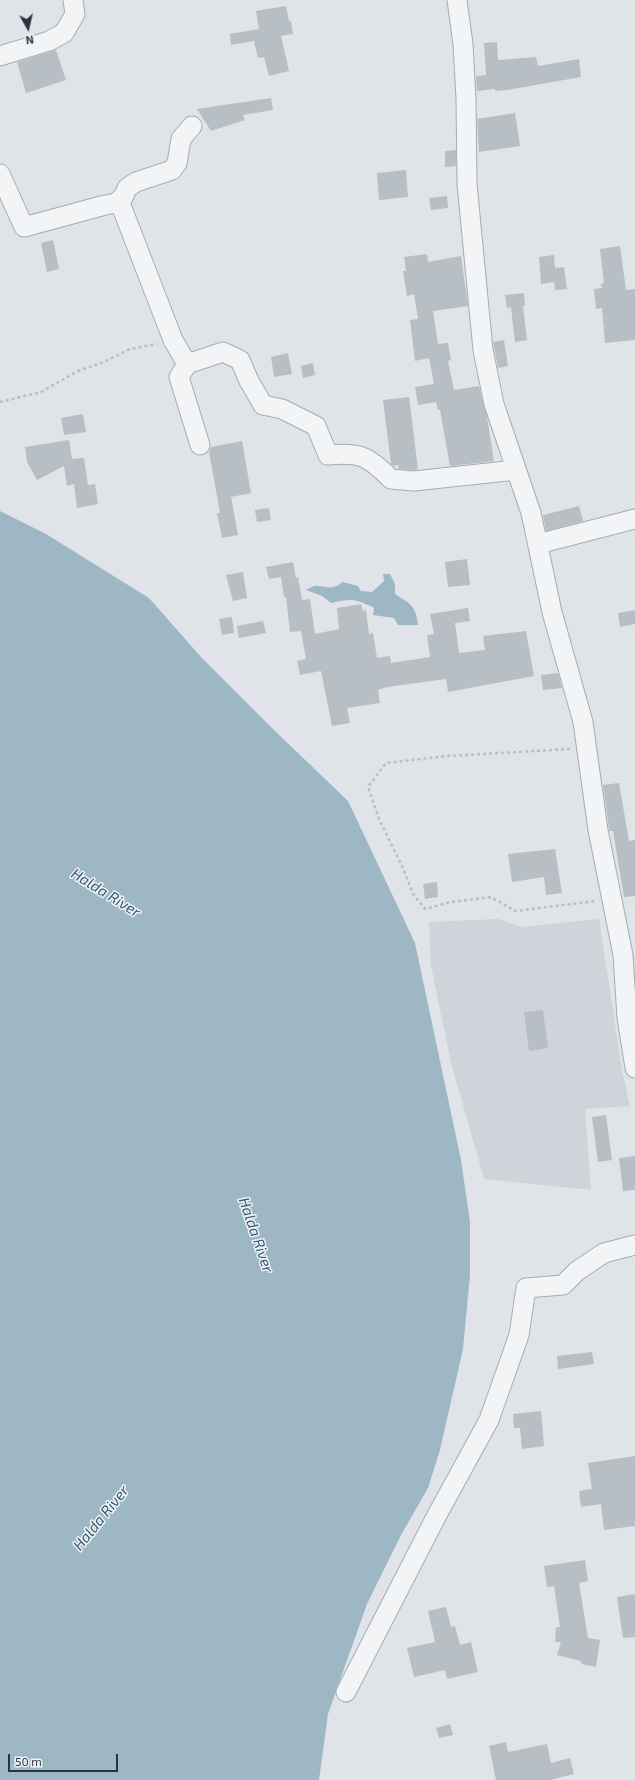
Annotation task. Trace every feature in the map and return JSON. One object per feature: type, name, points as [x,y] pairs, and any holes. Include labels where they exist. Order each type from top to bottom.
[{"type":"street","points":[[0,56],[49,41],[64,33],[75,14],[73,0]]},
{"type":"street","points":[[457,0],[463,44],[466,99],[467,184],[483,350],[494,404],[531,513],[552,612],[583,722],[598,830],[623,955],[627,1018],[635,1068]]},
{"type":"street","points":[[0,174],[24,227],[116,203],[124,196],[127,188],[136,182],[172,170],[177,162],[181,139],[192,126]]},
{"type":"street","points":[[116,203],[122,208],[173,340],[187,364]]},
{"type":"street","points":[[200,446],[179,377],[187,364],[223,352],[240,360],[262,405],[282,409],[316,426],[328,455],[349,453],[374,462],[391,479],[414,481],[516,470]]},
{"type":"street","points":[[538,544],[635,519]]},
{"type":"street","points":[[346,1692],[437,1515],[489,1420],[519,1335],[526,1288],[563,1285],[577,1271],[604,1253],[635,1245]]},
{"type":"path","points":[[0,402],[41,392],[78,371],[104,362],[130,349],[173,340]]},
{"type":"path","points":[[586,744],[571,749],[447,756],[386,763],[368,787],[379,818],[403,868],[413,894],[425,909],[451,902],[491,898],[515,912],[612,899]]},
{"type":"shaded area","points":[[498,919],[522,927],[599,919],[622,1070],[630,1106],[585,1109],[591,1190],[484,1179],[451,1063],[431,966],[429,922]]},
{"type":"water","name":"Halda River","points":[[0,511],[46,534],[149,598],[201,657],[348,801],[415,943],[461,1160],[470,1222],[470,1275],[463,1349],[440,1450],[428,1488],[401,1535],[367,1604],[328,1714],[319,1780],[0,1780]]},
{"type":"water","points":[[383,574],[390,574],[395,584],[395,594],[412,606],[416,614],[418,625],[398,625],[394,618],[373,615],[374,608],[358,601],[343,600],[331,603],[322,596],[306,590],[315,586],[334,587],[342,582],[358,586],[361,591],[372,592],[384,581]]},
{"type":"building","points":[[286,6],[289,21],[291,21],[293,34],[281,36],[289,71],[269,76],[264,57],[258,58],[254,41],[231,45],[230,34],[259,29],[256,11]]},
{"type":"building","points":[[497,42],[498,60],[536,57],[538,66],[579,59],[581,77],[507,90],[495,91],[495,89],[477,91],[476,76],[486,75],[484,43]]},
{"type":"building","points":[[56,50],[66,80],[26,93],[17,62]]},
{"type":"building","points":[[271,98],[273,110],[243,115],[245,120],[211,131],[197,109]]},
{"type":"building","points":[[515,113],[520,146],[479,152],[477,119]]},
{"type":"building","points":[[456,150],[456,166],[445,167],[445,151]]},
{"type":"building","points":[[406,170],[408,197],[379,200],[377,173]]},
{"type":"building","points":[[447,196],[448,208],[431,210],[429,198]]},
{"type":"building","points":[[53,240],[59,269],[47,272],[41,243]]},
{"type":"building","points":[[620,246],[626,290],[635,289],[635,340],[605,343],[602,308],[596,309],[594,289],[602,288],[601,284],[604,283],[600,249]]},
{"type":"building","points":[[427,254],[428,262],[461,256],[468,306],[433,311],[438,344],[448,343],[451,360],[448,361],[454,390],[479,386],[487,417],[494,461],[450,466],[440,410],[438,410],[436,402],[418,405],[415,387],[434,384],[429,358],[415,361],[410,320],[418,319],[414,294],[407,296],[403,271],[406,271],[404,257]]},
{"type":"building","points":[[554,255],[555,268],[564,267],[567,289],[555,290],[554,282],[541,284],[539,257]]},
{"type":"building","points":[[524,293],[525,305],[523,306],[527,340],[515,342],[511,307],[507,308],[505,295]]},
{"type":"building","points":[[504,340],[508,366],[498,368],[493,342]]},
{"type":"building","points":[[288,353],[292,374],[274,377],[271,357]]},
{"type":"building","points":[[313,363],[315,375],[303,378],[301,366]]},
{"type":"building","points":[[409,397],[418,469],[414,470],[399,469],[398,465],[394,466],[391,464],[383,400]]},
{"type":"building","points":[[83,414],[86,432],[64,435],[61,418]]},
{"type":"building","points":[[69,440],[72,459],[84,458],[88,485],[95,484],[98,504],[77,508],[74,484],[67,486],[64,466],[37,480],[27,462],[25,447]]},
{"type":"building","points":[[242,441],[251,493],[231,497],[238,535],[222,538],[217,513],[220,513],[209,452],[211,447]]},
{"type":"building","points":[[579,506],[583,521],[546,531],[543,515]]},
{"type":"building","points":[[269,508],[271,520],[257,522],[255,510]]},
{"type":"building","points":[[467,559],[470,585],[448,587],[445,562]]},
{"type":"building","points":[[293,562],[296,578],[298,577],[302,600],[310,599],[315,634],[339,629],[337,608],[361,604],[363,611],[366,610],[369,634],[373,633],[377,658],[390,656],[391,663],[430,657],[427,635],[434,634],[430,614],[468,608],[470,621],[455,623],[459,653],[485,650],[483,636],[526,631],[534,676],[448,692],[446,679],[387,687],[378,690],[380,703],[347,708],[350,723],[332,726],[321,671],[300,675],[297,661],[306,659],[301,631],[290,632],[286,597],[284,597],[281,577],[269,579],[266,567]]},
{"type":"building","points":[[243,572],[247,598],[233,601],[226,575]]},
{"type":"building","points":[[635,610],[635,624],[620,627],[618,613]]},
{"type":"building","points":[[232,617],[234,633],[222,635],[219,619]]},
{"type":"building","points":[[263,621],[266,633],[239,638],[237,626]]},
{"type":"building","points":[[558,673],[562,688],[543,690],[541,675]]},
{"type":"building","points":[[619,783],[629,841],[635,840],[635,896],[624,897],[613,831],[609,831],[603,785]]},
{"type":"building","points":[[555,849],[562,893],[546,895],[544,877],[512,882],[508,854]]},
{"type":"building","points":[[437,882],[438,897],[425,899],[423,884]]},
{"type":"building","points":[[543,1010],[548,1048],[529,1051],[524,1012]]},
{"type":"building","points":[[606,1115],[612,1160],[598,1162],[592,1117]]},
{"type":"building","points":[[635,1156],[635,1190],[623,1191],[619,1158]]},
{"type":"building","points":[[592,1352],[594,1364],[558,1369],[557,1356]]},
{"type":"building","points":[[541,1411],[544,1446],[522,1449],[520,1428],[514,1428],[513,1414]]},
{"type":"building","points":[[635,1456],[635,1526],[604,1530],[601,1504],[581,1507],[579,1491],[592,1489],[588,1463]]},
{"type":"building","points":[[585,1560],[588,1581],[579,1583],[588,1638],[600,1640],[596,1667],[581,1664],[581,1661],[557,1655],[561,1642],[555,1642],[556,1627],[560,1627],[554,1586],[547,1587],[544,1566]]},
{"type":"building","points":[[635,1594],[635,1637],[623,1638],[617,1597]]},
{"type":"building","points":[[446,1607],[451,1627],[455,1626],[460,1645],[471,1642],[478,1672],[447,1679],[445,1670],[414,1677],[407,1648],[435,1642],[428,1611]]},
{"type":"building","points":[[450,1724],[453,1735],[439,1738],[436,1728]]},
{"type":"building","points":[[506,1742],[508,1752],[547,1744],[551,1763],[570,1758],[574,1774],[550,1780],[496,1780],[489,1746]]}]
